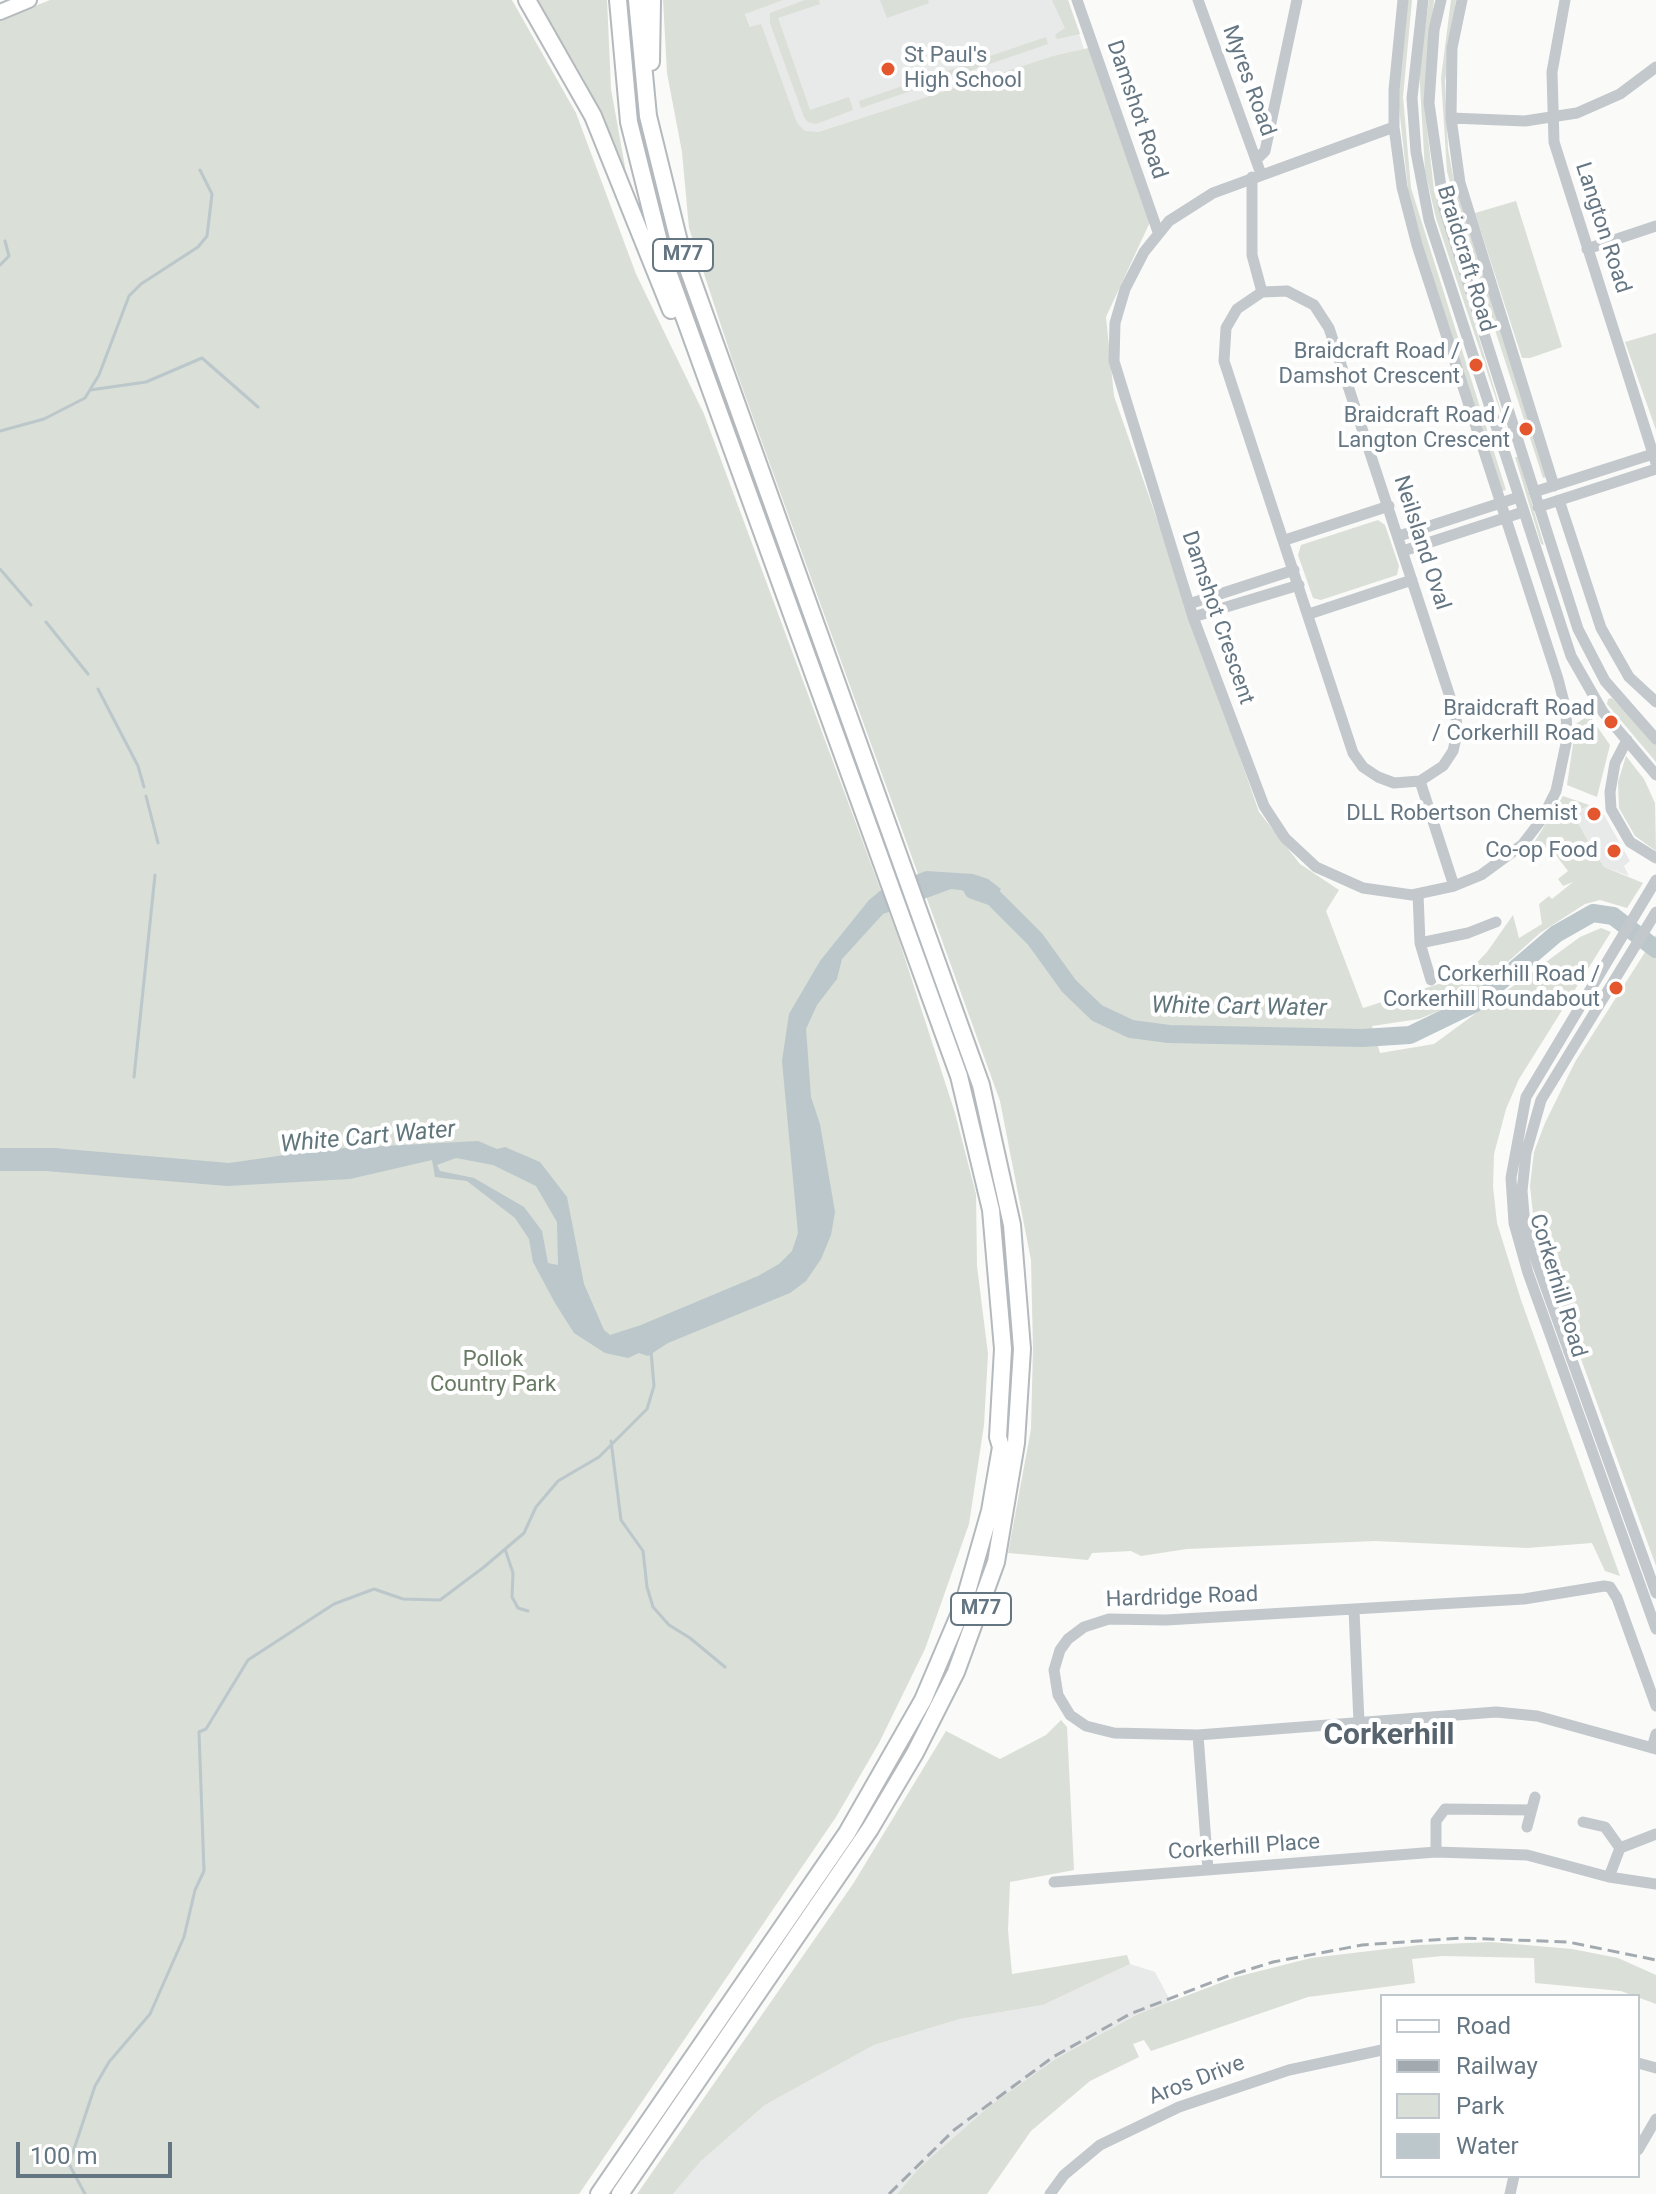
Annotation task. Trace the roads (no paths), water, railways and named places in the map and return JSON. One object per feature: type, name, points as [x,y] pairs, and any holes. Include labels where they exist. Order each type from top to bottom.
[{"type":"highway","points":[[527,0],[593,116],[659,283],[721,421]]},
{"type":"highway","name":"M77","points":[[599,2194],[859,1814],[929,1688],[963,1606],[990,1511],[1001,1447],[998,1437],[1002,1325],[994,1226],[977,1140],[959,1076],[882,856],[670,279],[644,192],[626,97],[618,0]]},
{"type":"highway","name":"M77","points":[[620,2194],[887,1802],[956,1672],[996,1562],[1019,1414],[1022,1349],[1018,1273],[1008,1197],[988,1111],[930,936],[736,410],[665,193],[644,90],[637,0]]},
{"type":"highway","points":[[652,0],[652,73],[665,193]]},
{"type":"main road","points":[[0,11],[21,2]]},
{"type":"street","name":"Damshot Road","points":[[1077,0],[1158,232]]},
{"type":"street","name":"Myres Road","points":[[1198,0],[1256,160],[1252,255],[1262,292]]},
{"type":"street","points":[[1256,160],[1265,151],[1297,0]]},
{"type":"street","name":"Braidcraft Road","points":[[1403,0],[1396,57],[1394,127],[1402,187],[1417,245],[1558,679]]},
{"type":"street","name":"Braidcraft Road","points":[[1423,0],[1412,98],[1420,178],[1429,220],[1571,656],[1596,702],[1656,775]]},
{"type":"street","name":"Braidcraft Road","points":[[1441,0],[1429,83],[1437,176],[1447,218],[1578,629],[1613,691],[1656,739]]},
{"type":"street","name":"Braidcraft Road","points":[[1462,0],[1452,48],[1451,118],[1460,183],[1554,486]]},
{"type":"street","name":"Langton Road","points":[[1565,0],[1552,72],[1552,119],[1560,164],[1655,461]]},
{"type":"street","points":[[1451,118],[1552,119],[1603,103],[1656,67]]},
{"type":"street","name":"Damshot Crescent","points":[[1394,127],[1256,176],[1197,201],[1158,232],[1133,271],[1119,303],[1114,361],[1193,617],[1264,806],[1285,838],[1316,867],[1363,888],[1418,894],[1454,886],[1506,860],[1542,819],[1564,766],[1567,739],[1558,679]]},
{"type":"street","points":[[1587,249],[1656,226]]},
{"type":"street","name":"Neilsland Oval","points":[[1262,292],[1287,291],[1298,295],[1314,305],[1325,319],[1399,536],[1457,724],[1456,742],[1449,759],[1420,781]]},
{"type":"street","points":[[1262,292],[1243,303],[1231,317],[1226,328],[1223,352],[1358,761],[1370,773],[1386,781],[1420,781],[1454,886]]},
{"type":"street","points":[[1534,492],[1655,461]]},
{"type":"street","points":[[1538,507],[1655,461]]},
{"type":"street","points":[[1399,536],[1519,497]]},
{"type":"street","points":[[1559,500],[1601,628],[1629,677],[1656,702]]},
{"type":"street","points":[[1285,540],[1389,506]]},
{"type":"street","points":[[1403,551],[1523,512]]},
{"type":"street","points":[[1189,604],[1294,570]]},
{"type":"street","points":[[1309,614],[1412,580]]},
{"type":"street","points":[[1193,617],[1299,585]]},
{"type":"street","points":[[1596,702],[1613,691]]},
{"type":"street","points":[[1627,740],[1615,763],[1610,792],[1611,809],[1630,842],[1656,858]]},
{"type":"street","name":"Corkerhill Road","points":[[1654,884],[1526,1097],[1511,1178],[1514,1223],[1528,1273],[1656,1629]]},
{"type":"street","points":[[1418,894],[1420,943],[1431,980]]},
{"type":"street","name":"Corkerhill Road","points":[[1656,912],[1541,1100],[1526,1153],[1522,1191],[1525,1226],[1538,1266],[1656,1593]]},
{"type":"street","points":[[1420,943],[1468,933],[1496,922]]},
{"type":"street","points":[[1630,924],[1643,932]]},
{"type":"street","name":"Hardridge Road","points":[[1656,1706],[1621,1606],[1610,1587],[1524,1599],[1354,1610],[1166,1620],[1109,1619],[1084,1627],[1060,1650],[1053,1681],[1063,1707],[1077,1721],[1114,1733],[1198,1735],[1511,1713],[1537,1716],[1654,1748],[1656,1734]]},
{"type":"street","points":[[1354,1610],[1359,1722]]},
{"type":"street","points":[[1198,1735],[1208,1870]]},
{"type":"street","points":[[1527,1827],[1535,1797]]},
{"type":"street","points":[[1436,1852],[1436,1821],[1445,1809],[1531,1810]]},
{"type":"street","points":[[1583,1822],[1605,1827],[1620,1848]]},
{"type":"street","points":[[1609,1877],[1620,1848],[1656,1834]]},
{"type":"street","name":"Corkerhill Place","points":[[1054,1882],[1436,1852],[1527,1855],[1609,1877],[1656,1884]]},
{"type":"street","name":"Aros Drive","points":[[1050,2194],[1064,2175],[1100,2145],[1179,2107],[1289,2070],[1380,2050]]},
{"type":"street","points":[[1640,2147],[1656,2119]]},
{"type":"water","points":[[926,871],[973,874],[988,879],[1001,889],[990,904],[961,890],[951,889],[883,914],[842,959],[837,979],[817,1005],[806,1029],[811,1097],[820,1124],[835,1212],[831,1235],[821,1259],[806,1281],[790,1293],[668,1343],[648,1356],[639,1353],[628,1358],[605,1353],[574,1333],[533,1262],[529,1239],[515,1218],[467,1181],[435,1177],[432,1160],[350,1179],[227,1186],[46,1171],[0,1171],[0,1148],[54,1148],[229,1163],[327,1149],[478,1141],[497,1149],[505,1147],[540,1162],[567,1197],[584,1284],[604,1330],[610,1335],[758,1276],[779,1264],[792,1251],[798,1233],[782,1061],[789,1014],[820,961],[869,900],[886,886]],"holes":[[[456,1158],[493,1165],[536,1186],[557,1222],[558,1265],[548,1263],[542,1231],[524,1207],[474,1178],[440,1171],[437,1165]]]},
{"type":"waterway","points":[[0,431],[44,419],[85,398],[99,375],[129,296],[141,284],[198,247],[207,236],[212,194],[200,170]]},
{"type":"waterway","points":[[0,265],[9,256],[5,241]]},
{"type":"waterway","points":[[90,390],[146,382],[202,358],[258,407]]},
{"type":"waterway","points":[[0,569],[31,605]]},
{"type":"waterway","points":[[46,622],[88,674]]},
{"type":"waterway","points":[[98,689],[138,766],[144,787]]},
{"type":"waterway","points":[[146,796],[158,843]]},
{"type":"waterway","points":[[134,1077],[155,875]]},
{"type":"waterway","name":"White Cart Water","points":[[973,890],[993,897],[1035,939],[1069,986],[1097,1013],[1131,1029],[1169,1034],[1362,1038],[1410,1035],[1474,1004],[1556,934],[1593,913],[1613,916],[1656,949]]},
{"type":"waterway","points":[[85,2194],[69,2164],[95,2086],[109,2062],[150,2014],[184,1937],[195,1890],[204,1871],[199,1732],[206,1729],[248,1660],[334,1604],[374,1589],[403,1599],[440,1600],[484,1567],[524,1533],[536,1507],[558,1481],[599,1457],[647,1409],[654,1386],[651,1351]]},
{"type":"waterway","points":[[611,1441],[621,1520],[643,1551],[653,1607],[669,1625],[725,1667]]},
{"type":"waterway","points":[[505,1549],[513,1573],[512,1597],[518,1608],[528,1611]]},
{"type":"railway","points":[[889,2194],[954,2130],[1053,2057],[1130,2014],[1273,1962],[1362,1945],[1461,1938],[1568,1942],[1656,1960]]},
{"type":"place","name":"St Paul's High School","points":[[888,69]]},
{"type":"place","name":"Braidcraft Road / Damshot Crescent","points":[[1476,365]]},
{"type":"place","name":"Braidcraft Road / Langton Crescent","points":[[1526,429]]},
{"type":"place","name":"Braidcraft Road / Corkerhill Road","points":[[1611,722]]},
{"type":"place","name":"DLL Robertson Chemist","points":[[1594,814]]},
{"type":"place","name":"Co-op Food","points":[[1614,851]]},
{"type":"place","name":"Corkerhill Road / Corkerhill Roundabout","points":[[1616,988]]},
{"type":"district","name":"Corkerhill","points":[[1389,1736]]},
{"type":"park label","name":"Pollok Country Park","points":[[493,1372]]}]
